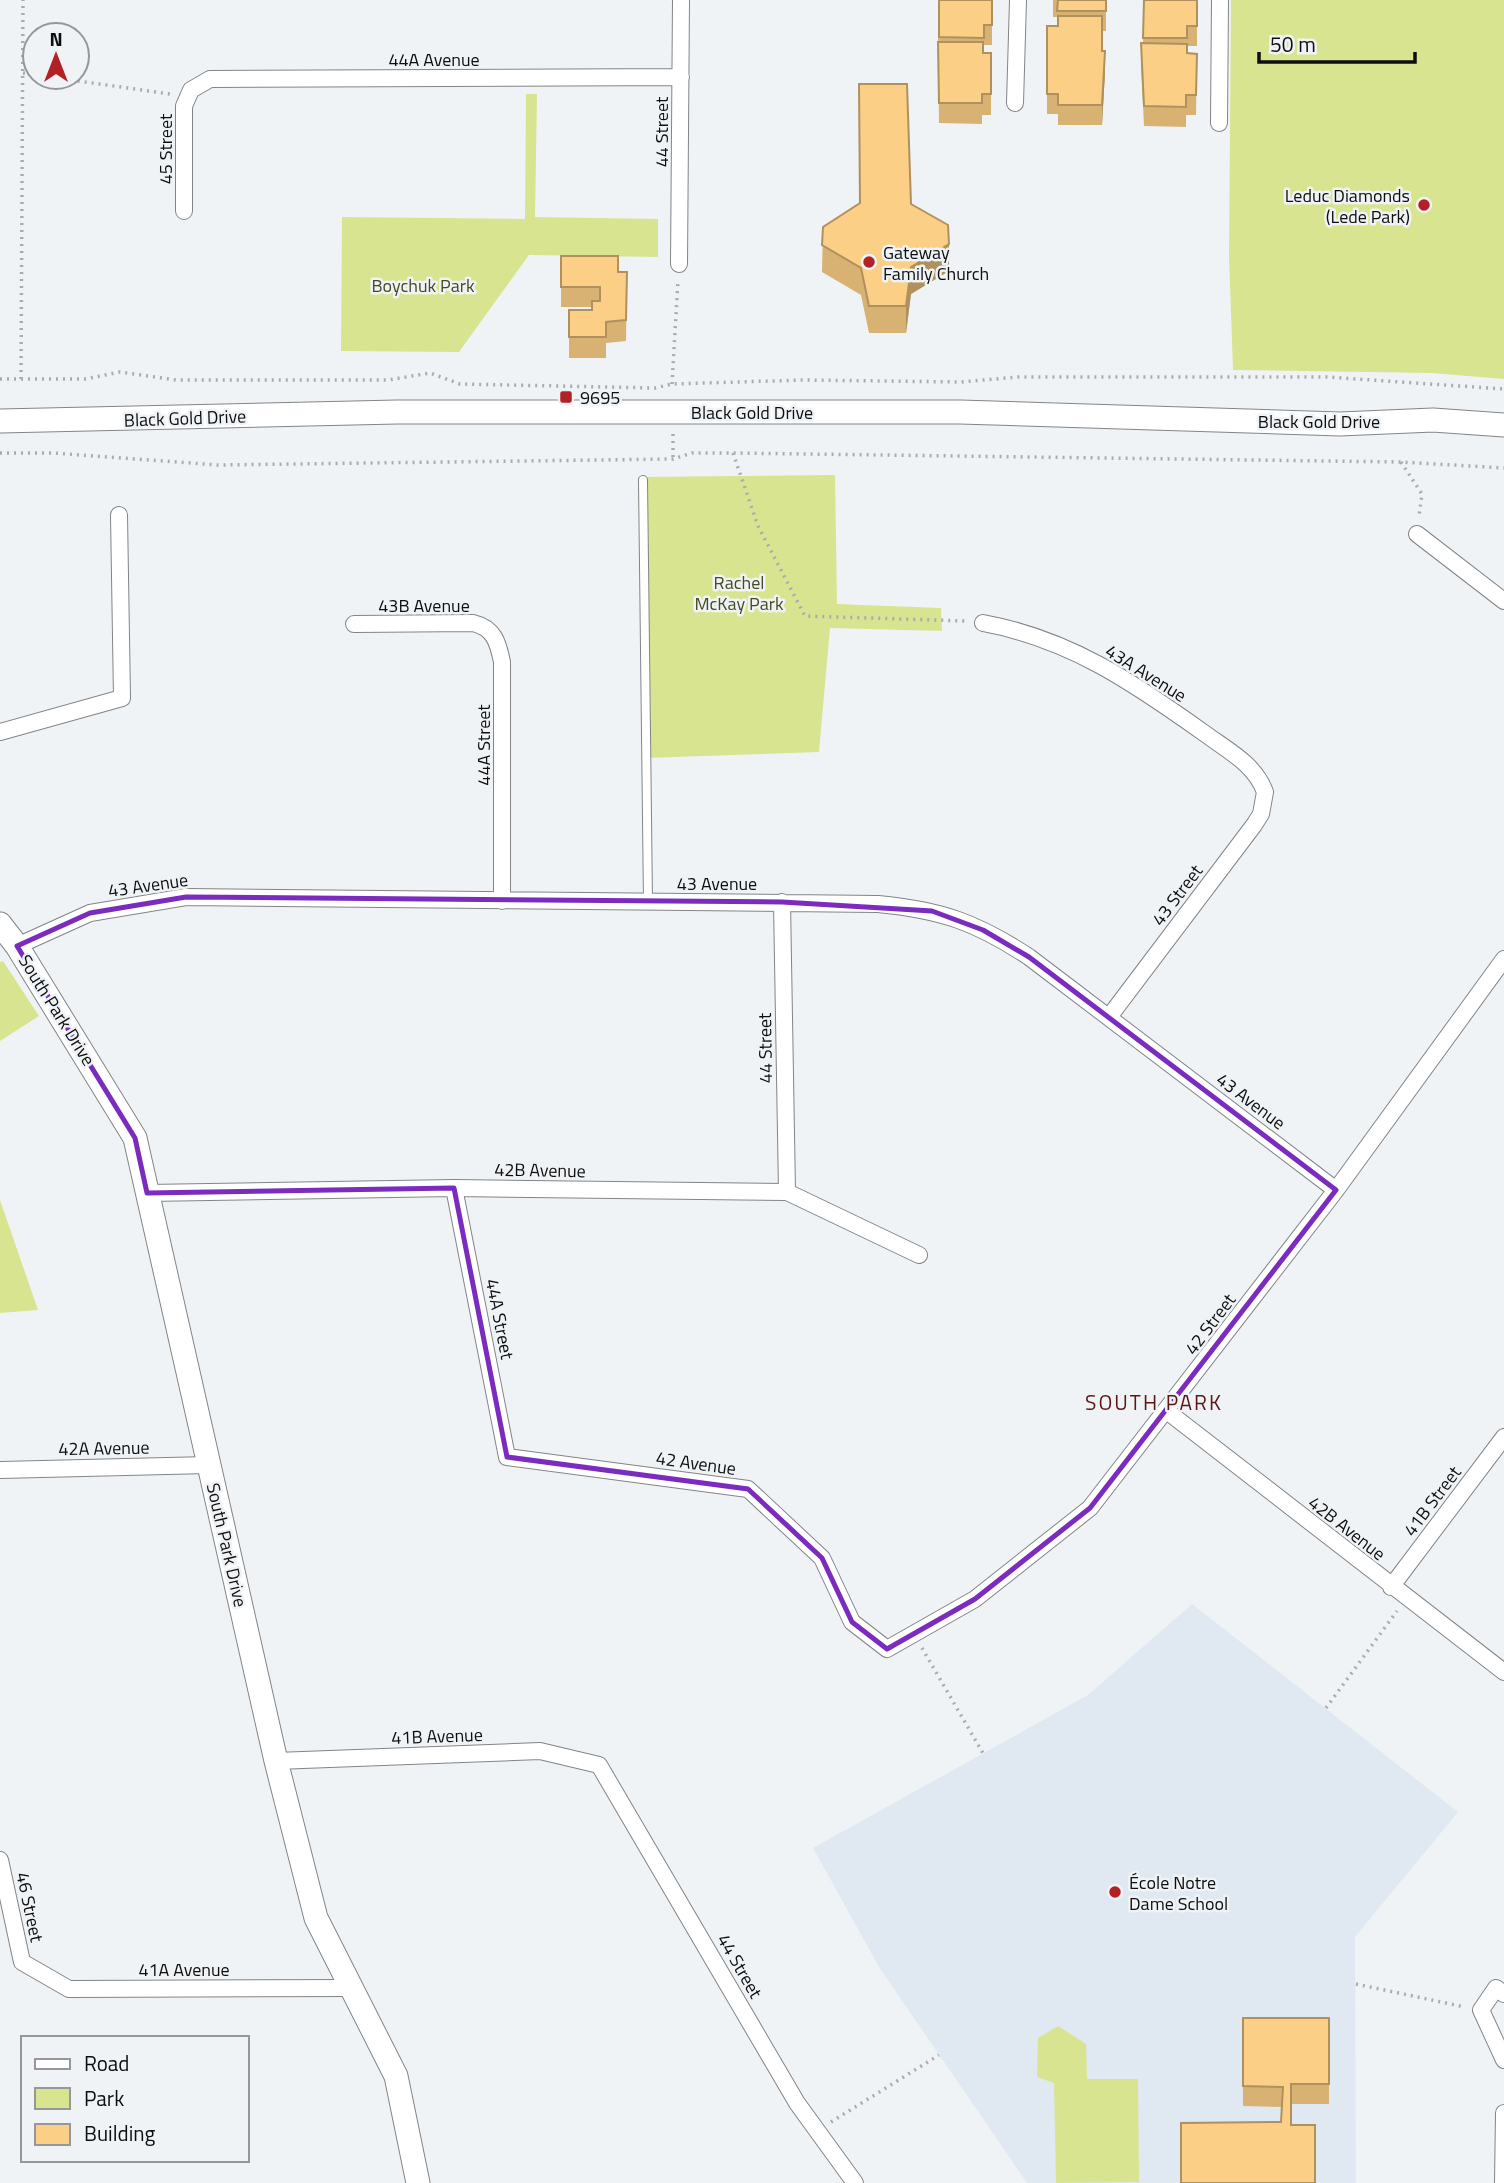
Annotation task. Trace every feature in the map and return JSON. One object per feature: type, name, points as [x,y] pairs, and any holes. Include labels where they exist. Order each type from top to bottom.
[{"type":"main road","name":"Black Gold Drive","points":[[0,421],[397,412],[960,412],[1340,424],[1433,420],[1504,425]]},
{"type":"main road","name":"South Park Drive","points":[[0,924],[17,946],[135,1138],[276,1760],[316,1918],[396,2076],[418,2183]]},
{"type":"street","name":"44 Street","points":[[679,264],[681,0]]},
{"type":"street","points":[[1016,103],[1018,0]]},
{"type":"street","points":[[1219,123],[1220,0]]},
{"type":"street","name":"44A Avenue","points":[[189,93],[210,79],[681,77]]},
{"type":"street","name":"45 Street","points":[[184,211],[189,93]]},
{"type":"street","points":[[0,732],[122,698],[119,515]]},
{"type":"street","points":[[1417,534],[1504,601]]},
{"type":"street","name":"43B Avenue","points":[[354,624],[473,623],[492,632]]},
{"type":"street","name":"43A Avenue","points":[[983,623],[1023,633],[1109,668],[1249,765],[1265,792]]},
{"type":"street","name":"44A Street","points":[[492,632],[502,662],[502,901]]},
{"type":"street","name":"43 Street","points":[[1109,1017],[1254,825],[1261,814],[1265,792]]},
{"type":"street","name":"43 Avenue","points":[[17,946],[90,913],[186,897],[878,904],[952,915],[1008,942],[1336,1189]]},
{"type":"street","name":"44 Street","points":[[782,902],[787,1192]]},
{"type":"street","name":"42 Street","points":[[887,1649],[975,1599],[1090,1508],[1168,1412],[1504,959]]},
{"type":"street","name":"44A Street","points":[[454,1188],[507,1457]]},
{"type":"street","name":"42B Avenue","points":[[147,1193],[454,1188],[787,1192],[919,1255]]},
{"type":"street","name":"42B Avenue","points":[[1168,1412],[1504,1672]]},
{"type":"street","name":"41B Street","points":[[1391,1587],[1504,1437]]},
{"type":"street","name":"42 Avenue","points":[[507,1457],[748,1489],[822,1558],[852,1622],[887,1649]]},
{"type":"street","name":"42A Avenue","points":[[0,1470],[209,1465]]},
{"type":"street","name":"41B Avenue","points":[[276,1760],[540,1751],[599,1765]]},
{"type":"street","name":"44 Street","points":[[599,1765],[797,2103],[855,2183]]},
{"type":"street","name":"46 Street","points":[[0,1860],[22,1962]]},
{"type":"street","name":"41A Avenue","points":[[22,1962],[69,1989],[352,1988]]},
{"type":"street","points":[[1504,1994],[1496,1988],[1481,2010],[1504,2060]]},
{"type":"street","points":[[1503,2183],[1504,2113]]},
{"type":"lane","points":[[643,480],[648,902]]},
{"type":"path","points":[[23,0],[23,21]]},
{"type":"path","points":[[91,82],[189,93]]},
{"type":"path","points":[[21,379],[23,91]]},
{"type":"path","points":[[673,459],[672,384],[679,264]]},
{"type":"path","points":[[0,379],[85,379],[120,372],[167,380],[388,380],[430,373],[460,384],[655,388],[672,384],[804,380],[961,382],[1018,377],[1327,377],[1504,389]]},
{"type":"path","points":[[0,453],[53,453],[219,465],[673,459],[692,453],[733,453],[1401,462],[1504,468]]},
{"type":"path","points":[[733,453],[758,526],[805,616],[983,623]]},
{"type":"path","points":[[1401,462],[1422,494],[1417,534]]},
{"type":"path","points":[[1326,1708],[1406,1598]]},
{"type":"path","points":[[914,1634],[984,1755]]},
{"type":"path","points":[[1356,1984],[1481,2010]]},
{"type":"path","points":[[817,2130],[939,2055]]},
{"type":"highlighted area","points":[[186,897],[782,902],[932,911],[983,930],[1029,957],[1336,1190],[1090,1508],[975,1599],[887,1649],[852,1622],[822,1558],[748,1489],[507,1457],[454,1188],[147,1193],[135,1138],[17,946],[90,913]]},
{"type":"shaded area","name":"École Notre Dame School","points":[[1192,1604],[1458,1812],[1355,1937],[1356,2183],[1027,2183],[879,1967],[813,1848],[1088,1695]]},
{"type":"green space","points":[[1231,0],[1504,0],[1504,379],[1431,373],[1233,370],[1229,257]]},
{"type":"green space","name":"Boychuk Park","points":[[526,94],[537,94],[535,217],[658,219],[658,257],[529,255],[459,352],[341,351],[342,217],[525,219]]},
{"type":"green space","name":"Rachel McKay Park","points":[[835,475],[837,604],[941,608],[942,631],[830,628],[819,752],[645,758],[638,477]]},
{"type":"green space","points":[[3,961],[39,1016],[0,1041],[0,962]]},
{"type":"green space","points":[[0,1200],[38,1310],[0,1313]]},
{"type":"green space","points":[[1058,2026],[1086,2044],[1087,2079],[1138,2079],[1139,2182],[1056,2183],[1054,2083],[1037,2077],[1038,2038]]},
{"type":"building","points":[[939,0],[992,0],[992,25],[984,25],[984,38],[939,37]]},
{"type":"building","points":[[1058,0],[1106,0],[1106,11],[1057,11]]},
{"type":"building","points":[[1144,0],[1197,0],[1197,26],[1187,26],[1187,38],[1143,38]]},
{"type":"building","points":[[1058,16],[1102,16],[1102,51],[1105,51],[1102,105],[1058,105],[1058,94],[1047,94],[1047,26],[1058,26]]},
{"type":"building","points":[[938,42],[983,42],[983,53],[991,53],[991,94],[982,94],[982,103],[939,103]]},
{"type":"building","points":[[1141,43],[1187,44],[1187,53],[1197,54],[1196,95],[1186,95],[1186,107],[1144,106]]},
{"type":"building","points":[[859,84],[907,84],[911,204],[948,225],[949,244],[911,267],[906,306],[869,306],[861,268],[822,245],[823,227],[860,203]]},
{"type":"building","points":[[561,256],[618,256],[618,272],[627,272],[626,320],[606,322],[606,337],[569,337],[569,310],[592,310],[592,301],[600,301],[600,287],[561,287]]},
{"type":"building","points":[[1243,2018],[1329,2018],[1329,2084],[1291,2084],[1291,2125],[1315,2125],[1315,2183],[1181,2183],[1181,2123],[1281,2122],[1283,2087],[1243,2086]]},
{"type":"place","name":"Leduc Diamonds (Lede Park)","points":[[1424,205]]},
{"type":"place","name":"Gateway Family Church","points":[[869,262]]},
{"type":"place","name":"9695","points":[[566,397]]},
{"type":"place","name":"École Notre Dame School","points":[[1115,1892]]},
{"type":"district","name":"SOUTH PARK","points":[[1154,1402]]}]
